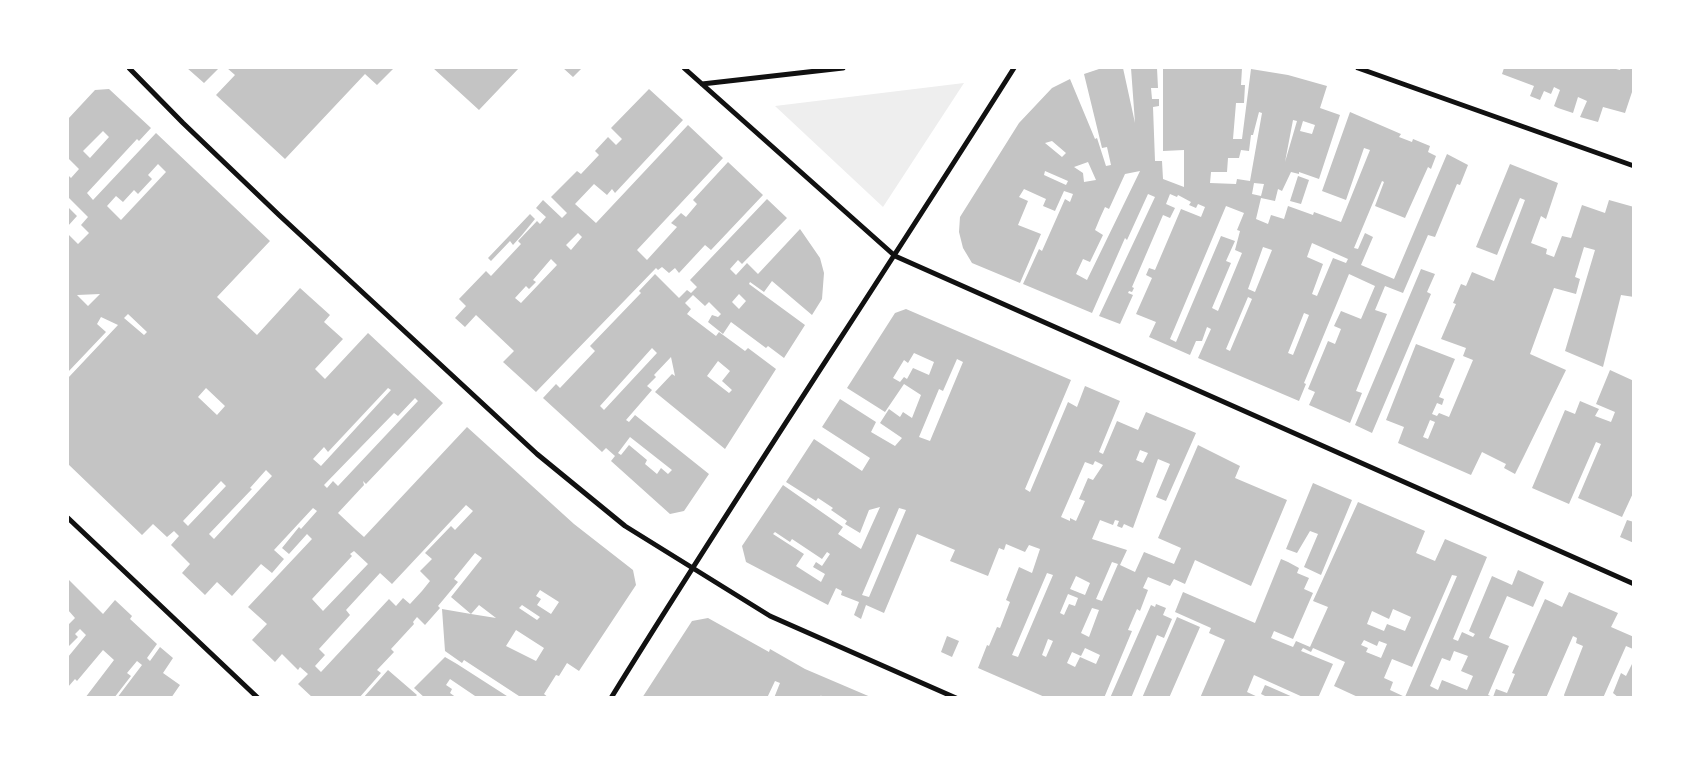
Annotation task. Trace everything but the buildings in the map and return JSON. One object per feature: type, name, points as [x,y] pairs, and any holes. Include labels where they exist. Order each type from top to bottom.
[{"type":"street","points":[[129,68],[182,123],[272,209],[537,454],[625,526],[770,616],[956,698]]},
{"type":"street","points":[[684,68],[895,256],[1634,584]]},
{"type":"street","points":[[702,84],[842,68]]},
{"type":"street","points":[[611,698],[692,567],[895,256],[1014,68]]},
{"type":"street","points":[[1358,68],[1634,166]]},
{"type":"street","points":[[68,518],[230,674],[258,698]]},
{"type":"shaded area","points":[[964,83],[883,207],[775,106]]}]
